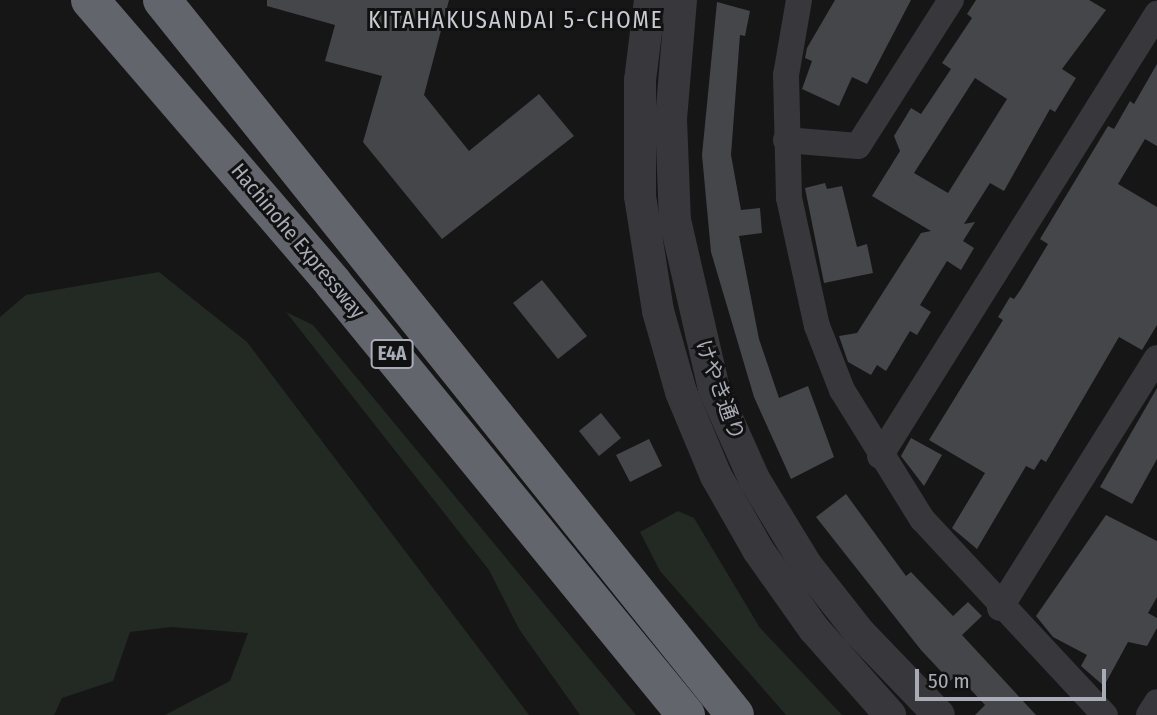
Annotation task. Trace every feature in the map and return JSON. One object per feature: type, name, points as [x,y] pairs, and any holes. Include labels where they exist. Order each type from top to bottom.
[{"type":"highway","name":"Hachinohe Expressway","points":[[90,0],[334,283],[686,715]]},
{"type":"highway","name":"Hachinohe Expressway","points":[[162,0],[735,715]]},
{"type":"street","name":"けやき通り","points":[[650,0],[640,80],[640,197],[658,312],[681,392],[716,476],[758,550],[814,629],[890,715]]},
{"type":"street","name":"けやき通り","points":[[681,0],[671,118],[675,220],[714,389],[754,479],[807,566],[859,632],[939,715]]},
{"type":"street","points":[[799,0],[786,75],[786,140],[791,212],[817,326],[842,390],[880,456],[922,519],[1000,608],[1105,715]]},
{"type":"street","points":[[786,140],[858,146],[951,0]]},
{"type":"street","points":[[880,456],[1157,14]]},
{"type":"street","points":[[1000,608],[1157,358]]},
{"type":"street","points":[[1149,715],[1157,702]]},
{"type":"shaded area","points":[[159,272],[247,342],[529,715],[165,715],[230,681],[248,633],[171,627],[130,632],[113,681],[62,698],[54,715],[0,715],[0,317],[26,295]]},
{"type":"shaded area","points":[[286,312],[313,325],[636,715],[580,715],[519,629],[489,570]]},
{"type":"shaded area","points":[[678,511],[694,518],[760,628],[842,715],[786,715],[660,571],[640,532]]},
{"type":"building","points":[[267,0],[449,0],[424,95],[469,151],[539,94],[574,136],[442,239],[363,142],[382,76],[325,61],[335,25],[267,6]]},
{"type":"building","points":[[835,0],[911,0],[867,84],[852,77],[839,106],[802,89],[812,61],[805,58],[807,48]]},
{"type":"building","points":[[976,0],[1089,0],[1106,10],[1062,69],[1076,78],[1055,112],[1050,109],[1004,191],[990,183],[964,224],[975,222],[963,241],[974,248],[961,270],[947,261],[920,305],[931,312],[917,335],[910,331],[886,371],[877,365],[871,375],[848,362],[839,336],[857,333],[921,233],[931,231],[872,196],[900,151],[894,136],[911,108],[921,114],[951,69],[942,63],[972,18],[967,14]],"holes":[[[975,78],[1007,99],[948,193],[914,173]]]},
{"type":"building","points":[[717,2],[750,11],[745,36],[740,35],[731,155],[741,210],[760,208],[762,233],[739,236],[759,339],[779,398],[808,386],[834,457],[791,479],[754,397],[711,252],[702,155]]},
{"type":"building","points":[[1157,64],[1157,146],[1145,139],[1118,184],[1157,207],[1157,325],[1142,350],[1119,337],[1046,462],[1041,459],[1034,470],[1026,466],[977,549],[952,528],[985,473],[929,440],[1003,320],[998,317],[1010,297],[1014,299],[1048,244],[1040,239],[1108,126],[1114,129],[1130,101],[1134,104]]},
{"type":"building","points":[[825,183],[827,189],[842,186],[857,247],[867,244],[873,273],[824,283],[805,188]]},
{"type":"building","points":[[542,280],[587,336],[558,359],[513,303]]},
{"type":"building","points":[[1157,388],[1157,459],[1132,504],[1100,487]]},
{"type":"building","points":[[601,413],[621,438],[599,456],[579,431]]},
{"type":"building","points":[[911,438],[942,455],[924,486],[901,456]]},
{"type":"building","points":[[649,439],[662,466],[630,482],[616,455]]},
{"type":"building","points":[[846,494],[906,576],[911,572],[953,616],[968,602],[982,616],[962,635],[1036,715],[975,715],[985,705],[957,675],[950,681],[921,650],[816,517]]},
{"type":"building","points":[[1106,515],[1157,541],[1157,597],[1148,613],[1157,618],[1157,628],[1147,646],[1128,642],[1104,686],[1081,666],[1087,655],[1053,637],[1036,616]]},
{"type":"district","name":"KITAHAKUSANDAI 5-CHOME","points":[[516,20]]}]
